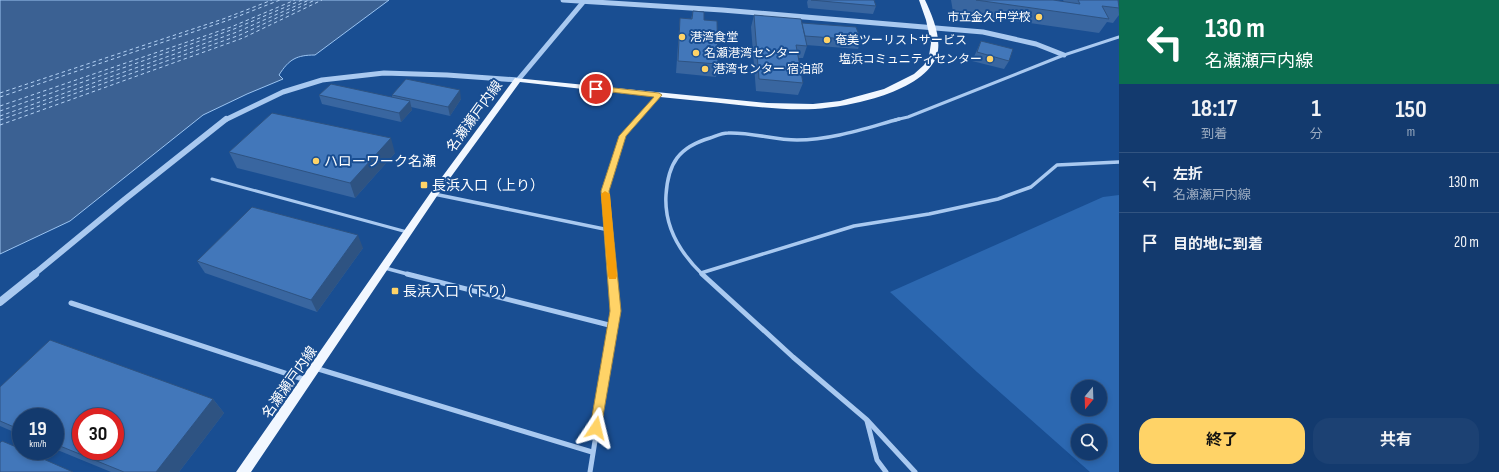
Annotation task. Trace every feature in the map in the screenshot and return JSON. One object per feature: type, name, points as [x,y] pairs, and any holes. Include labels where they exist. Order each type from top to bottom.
[{"type":"main road","name":"名瀬瀬戸内線","points":[[243,472],[434,194],[518,80],[767,105],[801,107],[855,101],[907,82],[927,66],[933,56],[934,45],[932,28],[922,0]]},
{"type":"street","points":[[563,0],[722,10],[983,32],[1036,44],[1064,55]]},
{"type":"street","points":[[0,302],[124,200],[228,118],[283,92],[322,80],[384,73],[447,75],[518,80],[584,1]]},
{"type":"street","points":[[916,472],[867,420],[793,357],[701,273],[682,253],[672,233],[665,207],[667,178],[676,156],[694,143],[728,133],[798,140],[840,135],[908,117],[1064,55],[1119,37]]},
{"type":"street","points":[[590,472],[592,452],[616,311],[605,191],[623,136],[659,95]]},
{"type":"street","points":[[701,273],[854,226],[929,214],[998,198],[1031,187],[1057,164],[1119,162]]},
{"type":"street","points":[[434,194],[609,230]]},
{"type":"street","points":[[384,268],[613,326]]},
{"type":"street","points":[[71,303],[307,380]]},
{"type":"street","points":[[315,368],[592,452]]},
{"type":"street","points":[[867,420],[878,460],[886,472]]},
{"type":"lane","points":[[212,179],[409,232]]},
{"type":"shaded area","points":[[0,0],[389,0],[315,55],[303,56],[294,59],[286,65],[279,75],[283,79],[203,115],[70,221],[0,254]]},
{"type":"shaded area","points":[[1119,195],[1119,472],[1090,472],[1076,460],[1107,460],[1107,424],[1071,424],[1071,455],[890,292],[1103,197]]},
{"type":"building","points":[[811,0],[874,0],[876,6]]},
{"type":"building","points":[[976,0],[1053,0],[1080,4],[1078,0],[1118,0],[1119,8],[1102,6],[1109,19]]},
{"type":"building","name":"名瀬港湾センター","points":[[693,11],[704,12],[704,20],[717,21],[718,64],[678,61],[680,18],[692,19]]},
{"type":"building","points":[[754,15],[801,19],[807,46],[796,45],[803,83],[759,79]]},
{"type":"building","points":[[802,23],[856,27],[861,40],[805,36]]},
{"type":"building","points":[[981,41],[1013,49],[1009,61],[977,52]]},
{"type":"building","points":[[406,79],[460,90],[448,107],[392,95]]},
{"type":"building","points":[[331,84],[410,101],[399,113],[319,95]]},
{"type":"building","name":"ハローワーク名瀬","points":[[272,113],[391,138],[350,183],[229,152]]},
{"type":"building","points":[[252,207],[358,235],[311,300],[197,261]]},
{"type":"building","points":[[50,340],[213,399],[156,472],[124,472],[94,460],[124,460],[124,408],[72,408],[72,451],[64,448],[64,408],[12,408],[12,426],[0,421],[0,387]]},
{"type":"building","points":[[2,441],[12,445],[12,460],[46,460],[73,472],[0,472],[0,443]]},
{"type":"ferry route","points":[[0,93],[223,19],[272,0]]},
{"type":"ferry route","points":[[0,97],[226,21],[280,0]]},
{"type":"ferry route","points":[[0,106],[231,27],[295,0]]},
{"type":"ferry route","points":[[0,111],[234,29],[302,0]]},
{"type":"ferry route","points":[[0,116],[237,32],[309,0]]},
{"type":"ferry route","points":[[0,120],[240,35],[315,0]]},
{"type":"ferry route","points":[[0,125],[243,38],[322,0]]},
{"type":"slow traffic","points":[[605,194],[613,276]]},
{"type":"place","name":"市立金久中学校","points":[[1039,17]]},
{"type":"place","name":"港湾食堂","points":[[682,37]]},
{"type":"place","name":"奄美ツーリストサービス","points":[[827,40]]},
{"type":"place","name":"名瀬港湾センター","points":[[696,53]]},
{"type":"place","name":"塩浜コミュニティセンター","points":[[990,59]]},
{"type":"place","name":"港湾センター 宿泊部","points":[[705,69]]},
{"type":"place","name":"ハローワーク名瀬","points":[[316,161]]},
{"type":"place","name":"長浜入口（上り）","points":[[424,185]]},
{"type":"place","name":"長浜入口（下り）","points":[[395,291]]},
{"type":"route","points":[[596,89],[659,95],[623,136],[605,191],[616,311],[596,428]]}]
